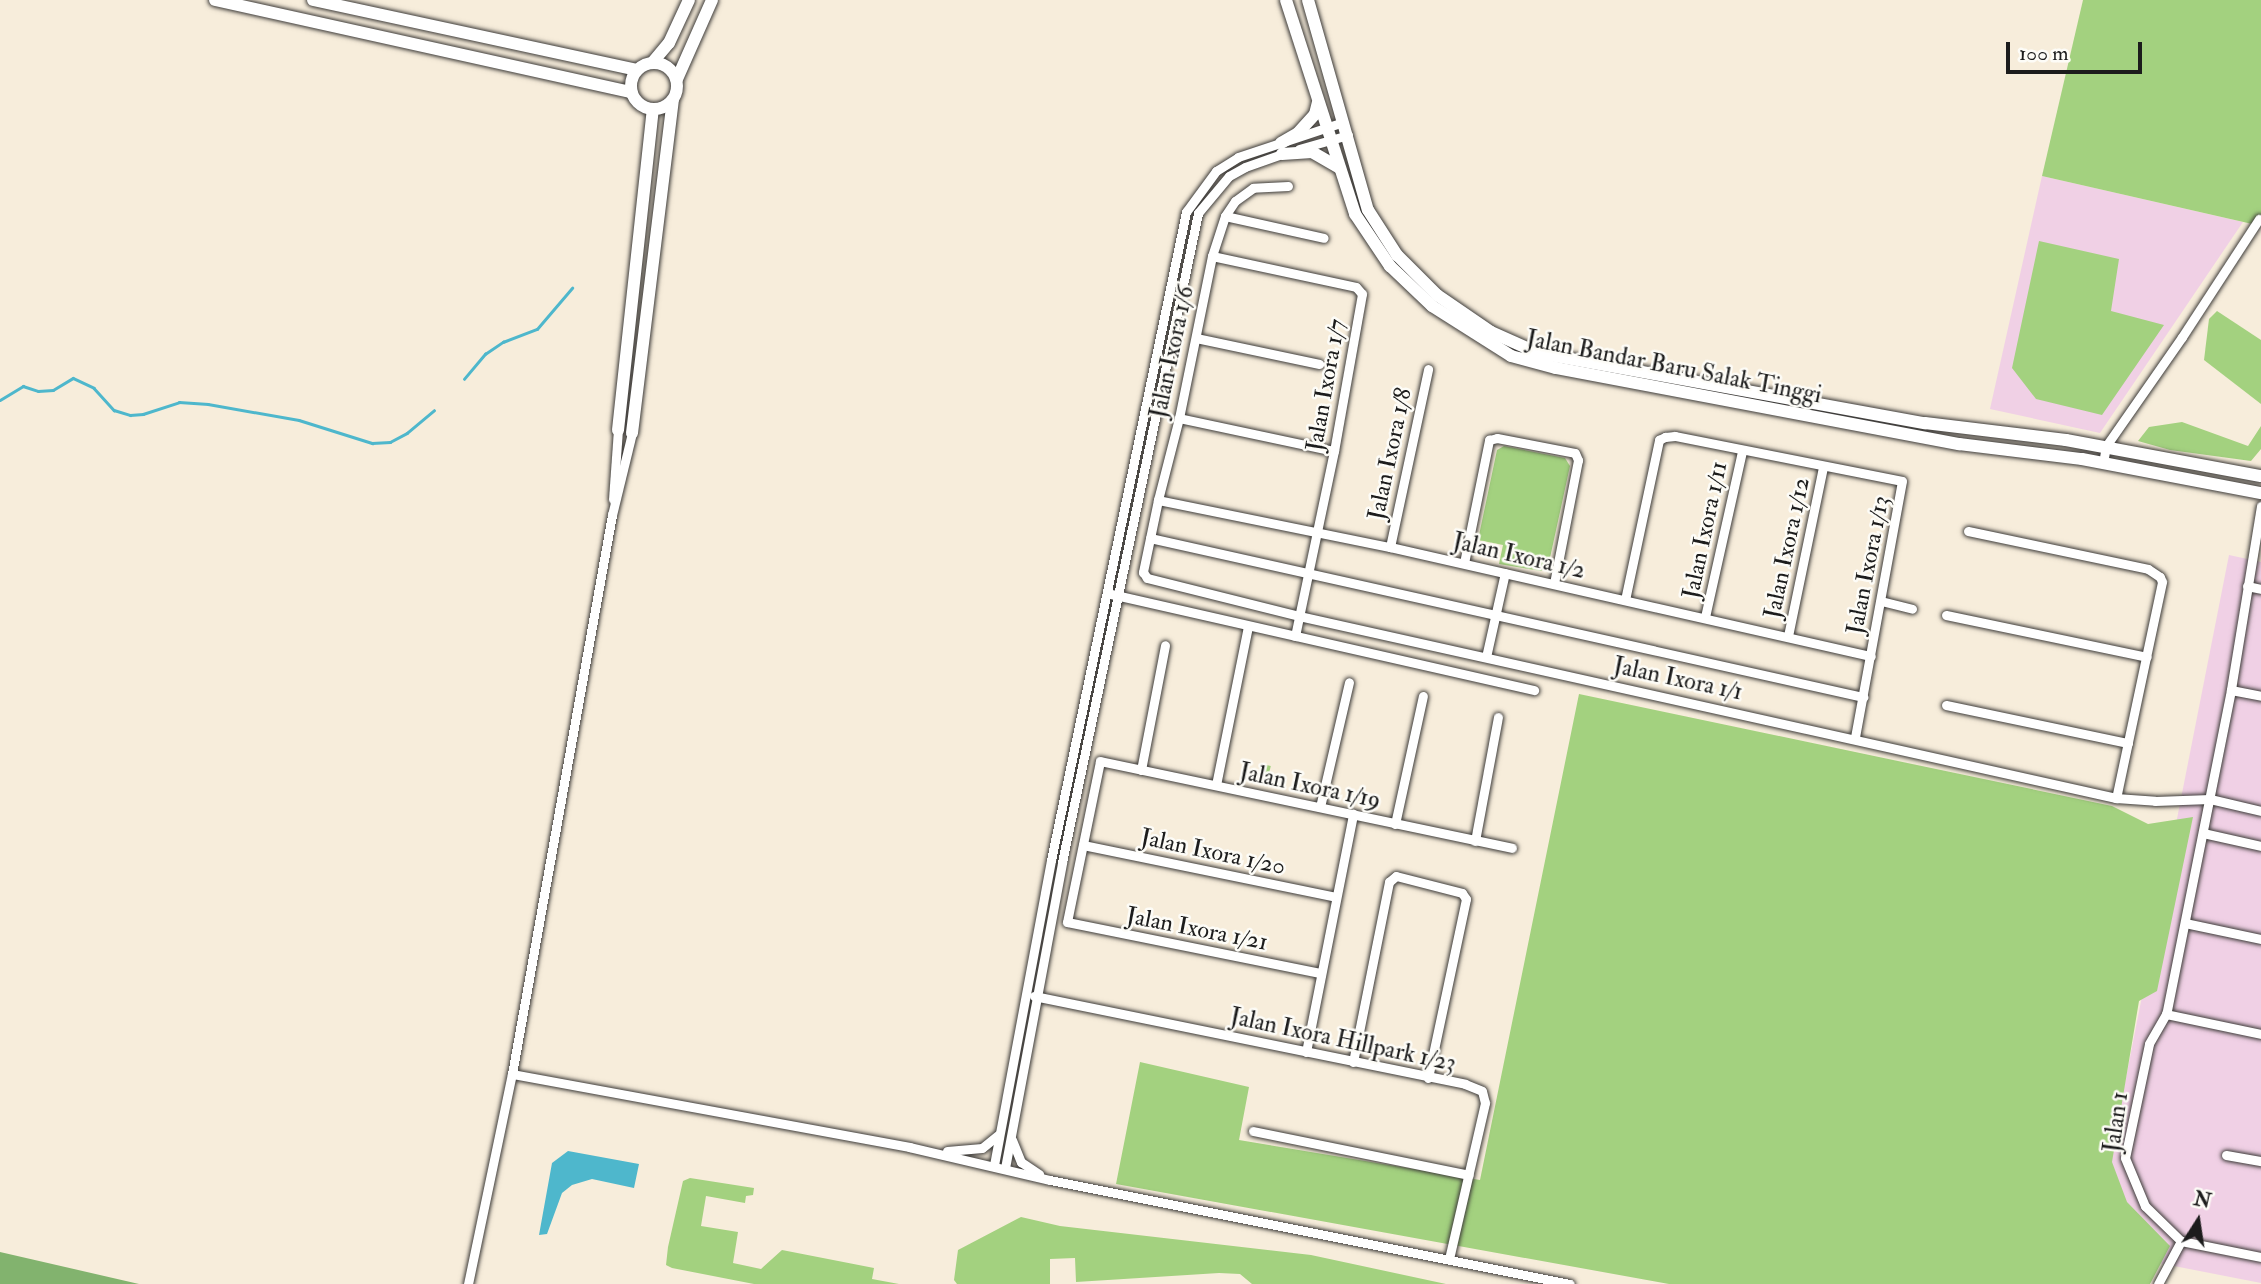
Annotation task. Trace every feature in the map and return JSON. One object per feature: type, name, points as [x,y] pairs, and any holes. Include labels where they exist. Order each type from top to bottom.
[{"type":"main road","points":[[215,0],[631,92]]},
{"type":"main road","points":[[313,0],[637,70]]},
{"type":"main road","points":[[673,101],[653,110],[639,104],[631,92],[633,76],[637,70],[652,63],[669,43],[689,0]]},
{"type":"main road","points":[[632,433],[677,79],[712,0]]},
{"type":"main road","name":"Jalan Bandar Baru Salak Tinggi","points":[[1286,0],[1354,214],[1390,267],[1432,306],[1511,356],[1556,368],[1959,444],[2103,463],[2261,493]]},
{"type":"main road","name":"Jalan Bandar Baru Salak Tinggi","points":[[1308,0],[1368,210],[1397,255],[1437,295],[1491,332],[1538,353],[1925,423],[2106,446],[2261,476]]},
{"type":"main road","points":[[652,63],[667,66],[677,79]]},
{"type":"main road","points":[[1281,149],[1315,114],[1318,101]]},
{"type":"main road","points":[[618,430],[653,110]]},
{"type":"main road","points":[[1281,149],[1312,152],[1340,168]]},
{"type":"street","points":[[1329,134],[1343,122]]},
{"type":"street","points":[[994,1165],[1106,593],[1186,212],[1216,171],[1238,157],[1281,149],[1329,134],[1348,135]]},
{"type":"street","points":[[1005,1168],[1117,595],[1198,213],[1229,176],[1281,149]]},
{"type":"street","points":[[1238,157],[1245,167]]},
{"type":"street","name":"Jalan Ixora 1/6","points":[[1143,572],[1179,418],[1212,256],[1225,216],[1235,201],[1254,188],[1289,186]]},
{"type":"street","points":[[1225,216],[1324,238]]},
{"type":"street","points":[[2103,463],[2106,446],[2182,338],[2259,219]]},
{"type":"street","name":"Jalan Ixora 1/7","points":[[1212,256],[1360,290],[1362,294],[1334,451],[1295,636]]},
{"type":"street","points":[[1196,338],[1319,363]]},
{"type":"street","name":"Jalan Ixora 1/8","points":[[1390,547],[1428,369]]},
{"type":"street","points":[[1179,418],[1334,451]]},
{"type":"street","points":[[612,515],[613,466],[618,430]]},
{"type":"street","points":[[468,1284],[512,1074],[612,515],[632,433]]},
{"type":"street","points":[[1625,600],[1659,440],[1675,436],[1823,467]]},
{"type":"street","points":[[1464,564],[1489,440],[1497,438],[1575,453],[1578,460],[1555,584]]},
{"type":"street","name":"Jalan Ixora 1/11","points":[[1705,617],[1742,451]]},
{"type":"street","name":"Jalan Ixora 1/13","points":[[1823,467],[1902,481],[1855,738]]},
{"type":"street","name":"Jalan Ixora 1/12","points":[[1788,636],[1823,467]]},
{"type":"street","name":"Jalan Ixora 1/2","points":[[1158,500],[1390,547],[1871,656]]},
{"type":"street","points":[[2261,506],[2231,690],[2166,1014],[2261,1034]]},
{"type":"street","points":[[1968,531],[2148,569],[2155,572],[2162,582],[2116,798]]},
{"type":"street","points":[[1150,538],[1496,612],[1863,697]]},
{"type":"street","name":"Jalan Ixora 1/1","points":[[1143,572],[1151,580],[1299,616],[2116,798],[2155,801],[2210,799],[2261,811]]},
{"type":"street","points":[[1486,657],[1504,573]]},
{"type":"street","points":[[2247,586],[2261,589]]},
{"type":"street","points":[[1106,593],[1534,690]]},
{"type":"street","points":[[1881,601],[1913,609]]},
{"type":"street","points":[[1946,615],[2147,657]]},
{"type":"street","points":[[1216,785],[1248,626]]},
{"type":"street","points":[[1141,770],[1165,645]]},
{"type":"street","points":[[1321,807],[1349,682]]},
{"type":"street","points":[[2231,690],[2261,696]]},
{"type":"street","points":[[1395,824],[1423,696]]},
{"type":"street","points":[[1947,705],[2128,743]]},
{"type":"street","points":[[1475,841],[1498,717]]},
{"type":"street","name":"Jalan Ixora 1/19","points":[[1083,845],[1100,761],[1512,848]]},
{"type":"street","points":[[1306,1052],[1353,814]]},
{"type":"street","points":[[2203,833],[2261,846]]},
{"type":"street","name":"Jalan Ixora 1/20","points":[[1083,845],[1336,897]]},
{"type":"street","name":"Jalan Ixora 1/21","points":[[1083,845],[1067,922],[1320,973]]},
{"type":"street","points":[[1353,1062],[1389,882],[1396,876],[1462,893],[1466,899],[1428,1078]]},
{"type":"street","points":[[2185,923],[2261,939]]},
{"type":"street","name":"Jalan Ixora Hillpark 1/23","points":[[1026,994],[1475,1087],[1485,1096],[1449,1259]]},
{"type":"street","name":"Jalan 1","points":[[2166,1014],[2152,1035],[2125,1158],[2145,1206],[2181,1241]]},
{"type":"street","points":[[512,1074],[938,1152],[1050,1180],[1570,1284]]},
{"type":"street","points":[[1253,1131],[1469,1175]]},
{"type":"street","points":[[938,1152],[982,1148],[1000,1132]]},
{"type":"street","points":[[1011,1135],[1021,1162],[1050,1180]]},
{"type":"street","points":[[2226,1155],[2261,1161]]},
{"type":"street","points":[[2158,1284],[2181,1241],[2261,1257]]},
{"type":"shaded area","points":[[2042,176],[2243,222],[2100,433],[1990,409]]},
{"type":"shaded area","points":[[2229,555],[2261,562],[2261,1283],[2092,1250]]},
{"type":"green space","points":[[2083,0],[2261,0],[2261,226],[2042,176]]},
{"type":"green space","points":[[2039,241],[2119,259],[2111,311],[2164,325],[2102,415],[2036,399],[2012,368]]},
{"type":"green space","points":[[2217,311],[2261,340],[2261,404],[2204,360],[2209,319]]},
{"type":"green space","points":[[2182,422],[2248,446],[2261,426],[2261,449],[2251,461],[2170,450],[2138,441],[2149,427]]},
{"type":"green space","points":[[1504,446],[1565,458],[1570,466],[1548,567],[1541,571],[1499,564],[1503,545],[1478,540],[1497,450]]},
{"type":"green space","points":[[1579,694],[2112,806],[2148,824],[2193,817],[2157,991],[2139,1001],[2112,1162],[2127,1202],[2170,1246],[2150,1284],[1669,1284],[1116,1184],[1140,1062],[1249,1087],[1239,1140],[1480,1180]]},
{"type":"green space","points":[[1262,764],[1271,766],[1266,786],[1258,783]]},
{"type":"green space","points":[[690,1178],[754,1188],[753,1195],[746,1196],[745,1203],[706,1196],[701,1226],[738,1232],[733,1263],[761,1269],[782,1250],[874,1268],[872,1279],[899,1284],[754,1284],[666,1265],[683,1181]]},
{"type":"green space","points":[[1021,1217],[1060,1226],[1311,1255],[1446,1284],[1252,1284],[1240,1274],[1219,1273],[1076,1282],[1075,1258],[1050,1259],[1050,1284],[957,1284],[954,1280],[958,1250]]},
{"type":"green space","points":[[0,1252],[139,1284],[0,1284]]},
{"type":"water","points":[[568,1151],[639,1164],[634,1188],[592,1179],[572,1185],[562,1193],[547,1234],[539,1235],[552,1163]]},
{"type":"waterway","points":[[464,379],[485,354],[503,342],[537,329],[572,288]]},
{"type":"waterway","points":[[0,400],[23,386],[38,391],[53,390],[73,378],[94,388],[114,410],[130,415],[143,414],[179,402],[208,404],[299,420],[372,443],[390,442],[407,433],[434,410]]}]
